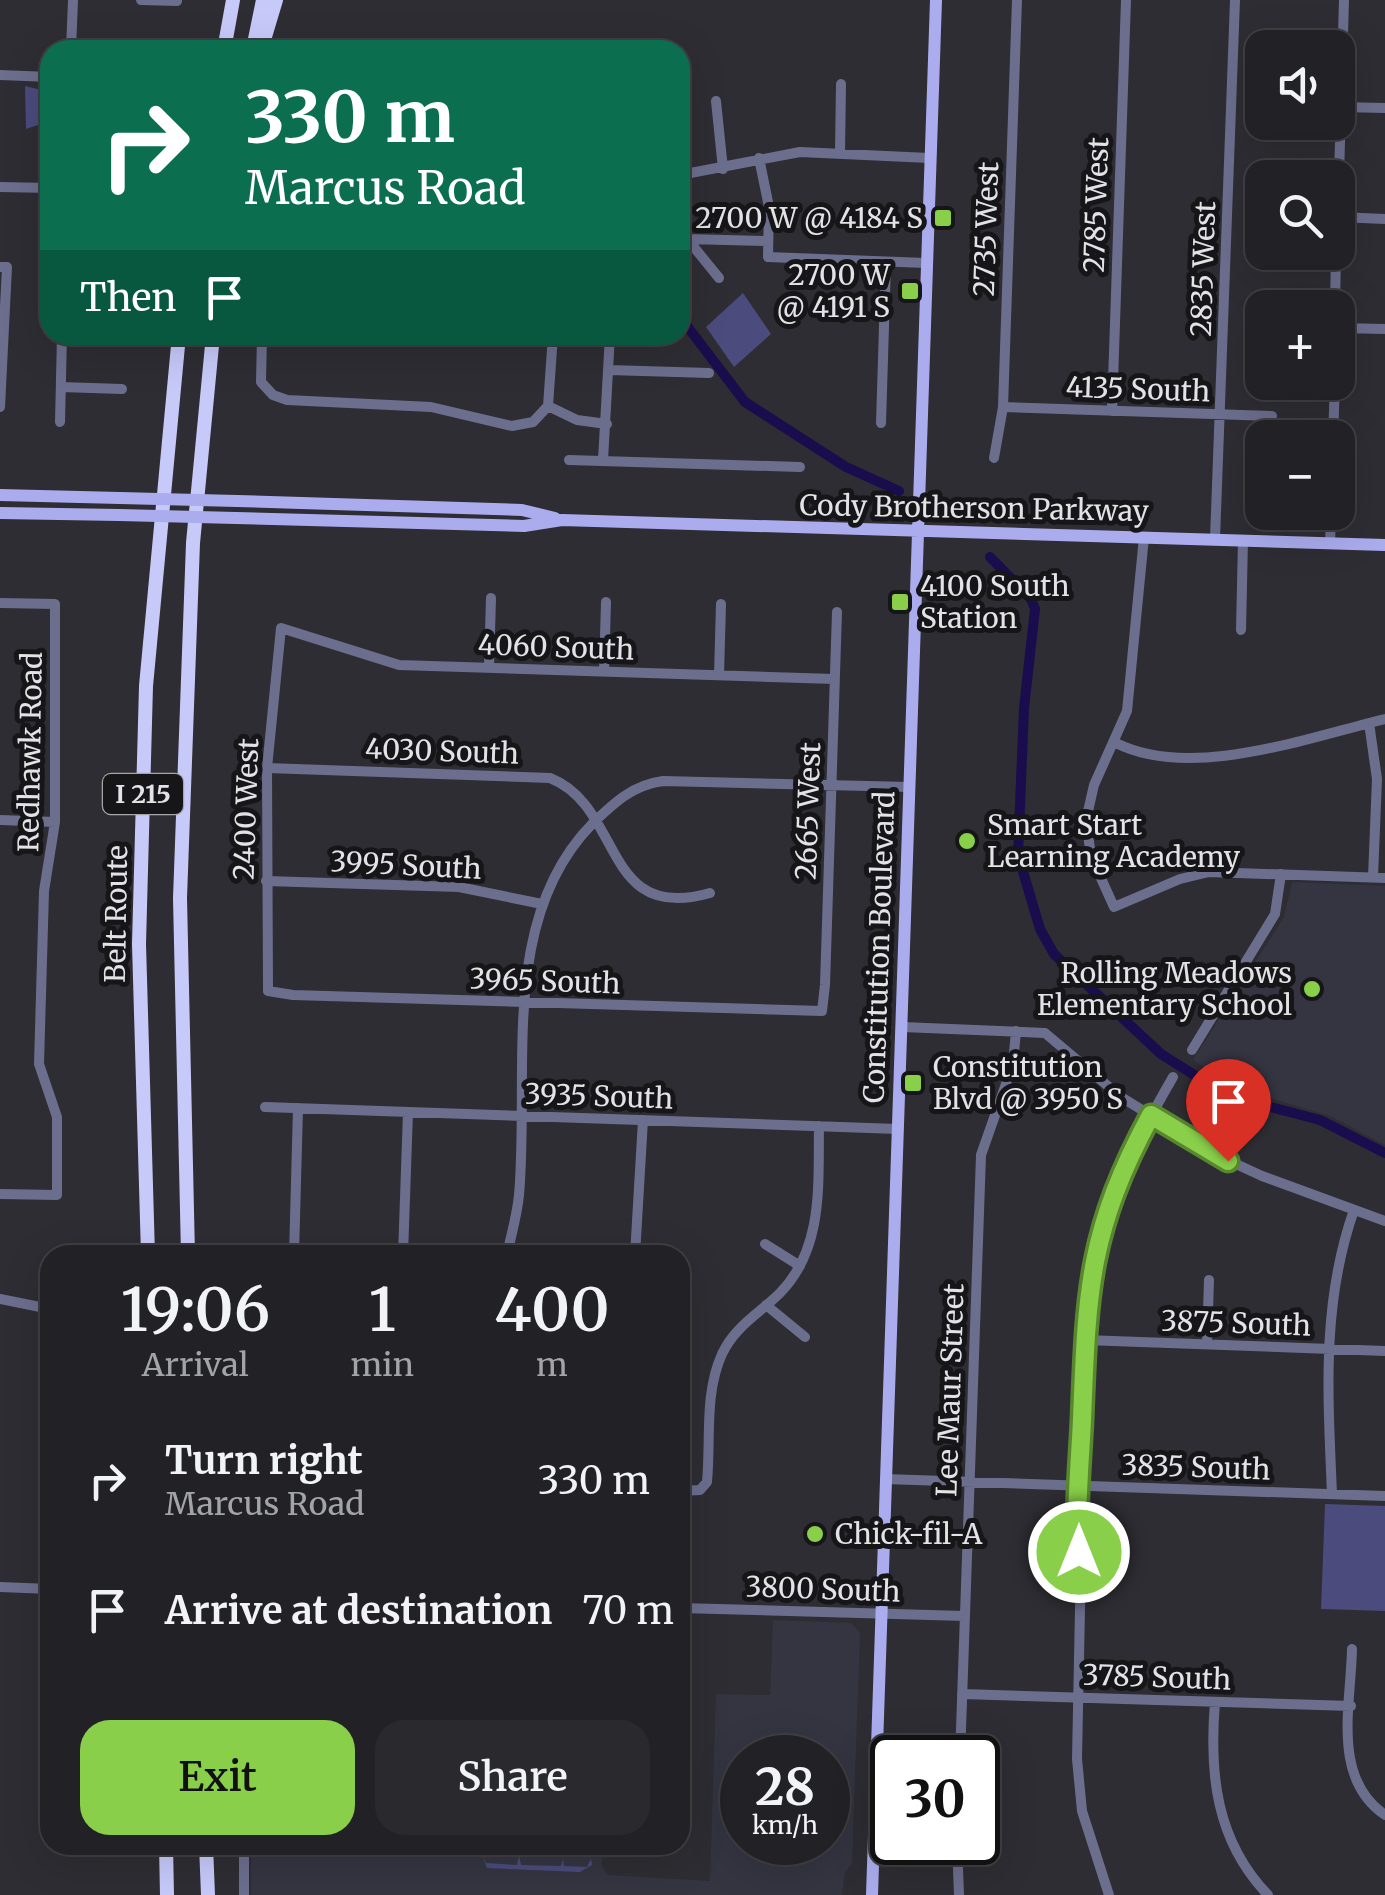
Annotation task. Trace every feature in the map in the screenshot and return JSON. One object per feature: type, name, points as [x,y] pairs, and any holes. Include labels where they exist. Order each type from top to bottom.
[{"type":"highway","points":[[226,40],[233,0]]},
{"type":"highway","points":[[258,40],[262,0]]},
{"type":"highway","points":[[261,40],[276,0]]},
{"type":"highway","name":"Belt Route","points":[[148,1245],[139,944],[146,686],[179,345]]},
{"type":"highway","name":"I 215","points":[[188,1245],[180,898],[191,575],[213,345]]},
{"type":"highway","points":[[166,1855],[167,1895]]},
{"type":"highway","points":[[206,1855],[208,1895]]},
{"type":"main road","name":"Constitution Boulevard","points":[[872,1895],[936,0]]},
{"type":"main road","name":"Cody Brotherson Parkway","points":[[0,495],[522,510],[562,520]]},
{"type":"main road","name":"Cody Brotherson Parkway","points":[[0,512],[524,526],[562,520],[1385,545]]},
{"type":"street","points":[[71,40],[72,0]]},
{"type":"street","points":[[141,0],[177,1]]},
{"type":"street","name":"2735 West","points":[[994,458],[1003,407],[1016,0]]},
{"type":"street","name":"2785 West","points":[[1112,410],[1126,0]]},
{"type":"street","name":"2835 West","points":[[1215,540],[1235,0]]},
{"type":"street","points":[[1343,30],[1344,0]]},
{"type":"street","points":[[0,75],[40,77]]},
{"type":"street","points":[[840,152],[841,84]]},
{"type":"street","points":[[716,101],[724,169]]},
{"type":"street","points":[[1355,107],[1385,108]]},
{"type":"street","points":[[690,173],[724,169],[759,158],[840,152],[930,158]]},
{"type":"street","points":[[759,158],[769,207],[768,257],[926,263]]},
{"type":"street","points":[[0,187],[40,188]]},
{"type":"street","points":[[1355,215],[1385,218]]},
{"type":"street","points":[[690,234],[768,241]]},
{"type":"street","points":[[690,242],[719,278]]},
{"type":"street","points":[[882,424],[886,262]]},
{"type":"street","points":[[0,407],[4,267]]},
{"type":"street","points":[[1355,329],[1385,330]]},
{"type":"street","points":[[60,422],[62,345]]},
{"type":"street","points":[[262,345],[261,382],[273,395],[287,400],[430,407],[512,426],[532,422],[548,406],[553,345]]},
{"type":"street","points":[[603,460],[610,345]]},
{"type":"street","points":[[609,370],[709,374]]},
{"type":"street","points":[[61,387],[122,389]]},
{"type":"street","points":[[548,406],[577,420],[607,424]]},
{"type":"street","name":"4135 South","points":[[1003,407],[1272,416]]},
{"type":"street","points":[[570,460],[800,467]]},
{"type":"street","points":[[1330,530],[1330,544]]},
{"type":"street","points":[[1144,537],[1129,699],[1116,744],[1094,785],[1086,820],[1090,856],[1114,907],[1199,874],[1379,878],[1378,779],[1369,723]]},
{"type":"street","points":[[1241,630],[1243,540]]},
{"type":"street","points":[[489,667],[491,598]]},
{"type":"street","points":[[604,670],[606,602]]},
{"type":"street","name":"Redhawk Road","points":[[0,603],[55,604],[55,822],[44,891],[39,1064],[57,1117],[57,1195],[0,1194]]},
{"type":"street","points":[[719,675],[721,604]]},
{"type":"street","name":"2665 West","points":[[822,1011],[836,612]]},
{"type":"street","name":"4060 South","points":[[281,628],[307,633],[378,662],[834,679]]},
{"type":"street","name":"2400 West","points":[[268,991],[267,768],[281,628]]},
{"type":"street","points":[[1116,744],[1146,754],[1225,756],[1385,719]]},
{"type":"street","name":"4030 South","points":[[267,768],[550,778],[575,792],[640,890],[670,899],[710,894]]},
{"type":"street","points":[[510,1245],[519,1195],[530,955],[542,904],[563,859],[595,822],[627,793],[664,780],[910,786]]},
{"type":"street","points":[[0,820],[55,822]]},
{"type":"street","points":[[1192,1050],[1275,914],[1281,874]]},
{"type":"street","name":"3995 South","points":[[266,881],[474,888],[542,904]]},
{"type":"street","name":"3965 South","points":[[268,991],[822,1011]]},
{"type":"street","points":[[902,1027],[1016,1031],[1055,1038],[1121,1096],[1245,1170],[1385,1221]]},
{"type":"street","name":"Lee Maur Street","points":[[961,1735],[981,1155],[1013,1064],[1016,1031]]},
{"type":"street","points":[[1109,1895],[1082,1811],[1079,1697],[1083,1585],[1079,1486],[1088,1284],[1101,1224],[1119,1176],[1174,1076]]},
{"type":"street","name":"3935 South","points":[[265,1107],[898,1129]]},
{"type":"street","points":[[294,1245],[298,1108]]},
{"type":"street","points":[[404,1245],[408,1112]]},
{"type":"street","points":[[636,1245],[643,1120]]},
{"type":"street","points":[[690,1489],[705,1487],[712,1386],[718,1364],[737,1331],[800,1266],[815,1227],[820,1126]]},
{"type":"street","points":[[1332,1494],[1327,1348],[1333,1281],[1354,1210]]},
{"type":"street","points":[[764,1244],[800,1266]]},
{"type":"street","points":[[1207,1344],[1209,1280]]},
{"type":"street","points":[[0,1300],[40,1308]]},
{"type":"street","points":[[766,1305],[806,1337]]},
{"type":"street","name":"3875 South","points":[[1084,1340],[1385,1350]]},
{"type":"street","name":"3835 South","points":[[886,1479],[1385,1496]]},
{"type":"street","points":[[0,1587],[40,1589]]},
{"type":"street","name":"3800 South","points":[[690,1608],[965,1616]]},
{"type":"street","points":[[1352,1648],[1349,1758],[1354,1783],[1385,1815]]},
{"type":"street","name":"3785 South","points":[[962,1694],[1350,1706]]},
{"type":"street","points":[[1214,1702],[1211,1758],[1219,1808],[1238,1854],[1268,1895]]},
{"type":"street","points":[[244,1855],[244,1895]]},
{"type":"street","points":[[958,1865],[959,1895]]},
{"type":"shaded area","points":[[25,86],[40,90],[40,124],[26,129]]},
{"type":"shaded area","points":[[743,293],[771,334],[734,367],[706,327]]},
{"type":"shaded area","name":"Rolling Meadows Elementary School","points":[[1292,882],[1385,886],[1385,1145],[1330,1116],[1233,1087],[1193,1060],[1284,917]]},
{"type":"shaded area","points":[[1325,1504],[1385,1506],[1385,1611],[1321,1609]]},
{"type":"shaded area","points":[[773,1620],[851,1623],[860,1633],[852,1863],[845,1872],[842,1895],[251,1895],[251,1855],[603,1855],[602,1866],[608,1875],[710,1881],[716,1694],[770,1695]]},
{"type":"shaded area","points":[[482,1855],[486,1863],[517,1865],[519,1856],[521,1865],[561,1866],[563,1859],[564,1866],[587,1867],[591,1859],[592,1865],[580,1872],[487,1868]]},
{"type":"waterway","points":[[690,330],[745,402],[846,467],[899,491]]},
{"type":"waterway","points":[[990,557],[1031,599],[1035,609],[1024,708],[1018,855],[1040,929],[1054,954],[1161,1054],[1207,1083],[1259,1104],[1320,1120],[1385,1153]]},
{"type":"place","name":"2700 W @ 4184 S","points":[[943,218]]},
{"type":"place","name":"2700 W @ 4191 S","points":[[910,291]]},
{"type":"place","name":"4100 South Station","points":[[900,602]]},
{"type":"place","name":"Smart Start Learning Academy","points":[[967,841]]},
{"type":"place","name":"Rolling Meadows Elementary School","points":[[1312,989]]},
{"type":"place","name":"Constitution Blvd @ 3950 S","points":[[913,1083]]},
{"type":"place","name":"Chick-fil-A","points":[[815,1534]]},
{"type":"route","points":[[1079,1552],[1086,1308],[1091,1266],[1109,1200],[1151,1115],[1228,1161]]}]
